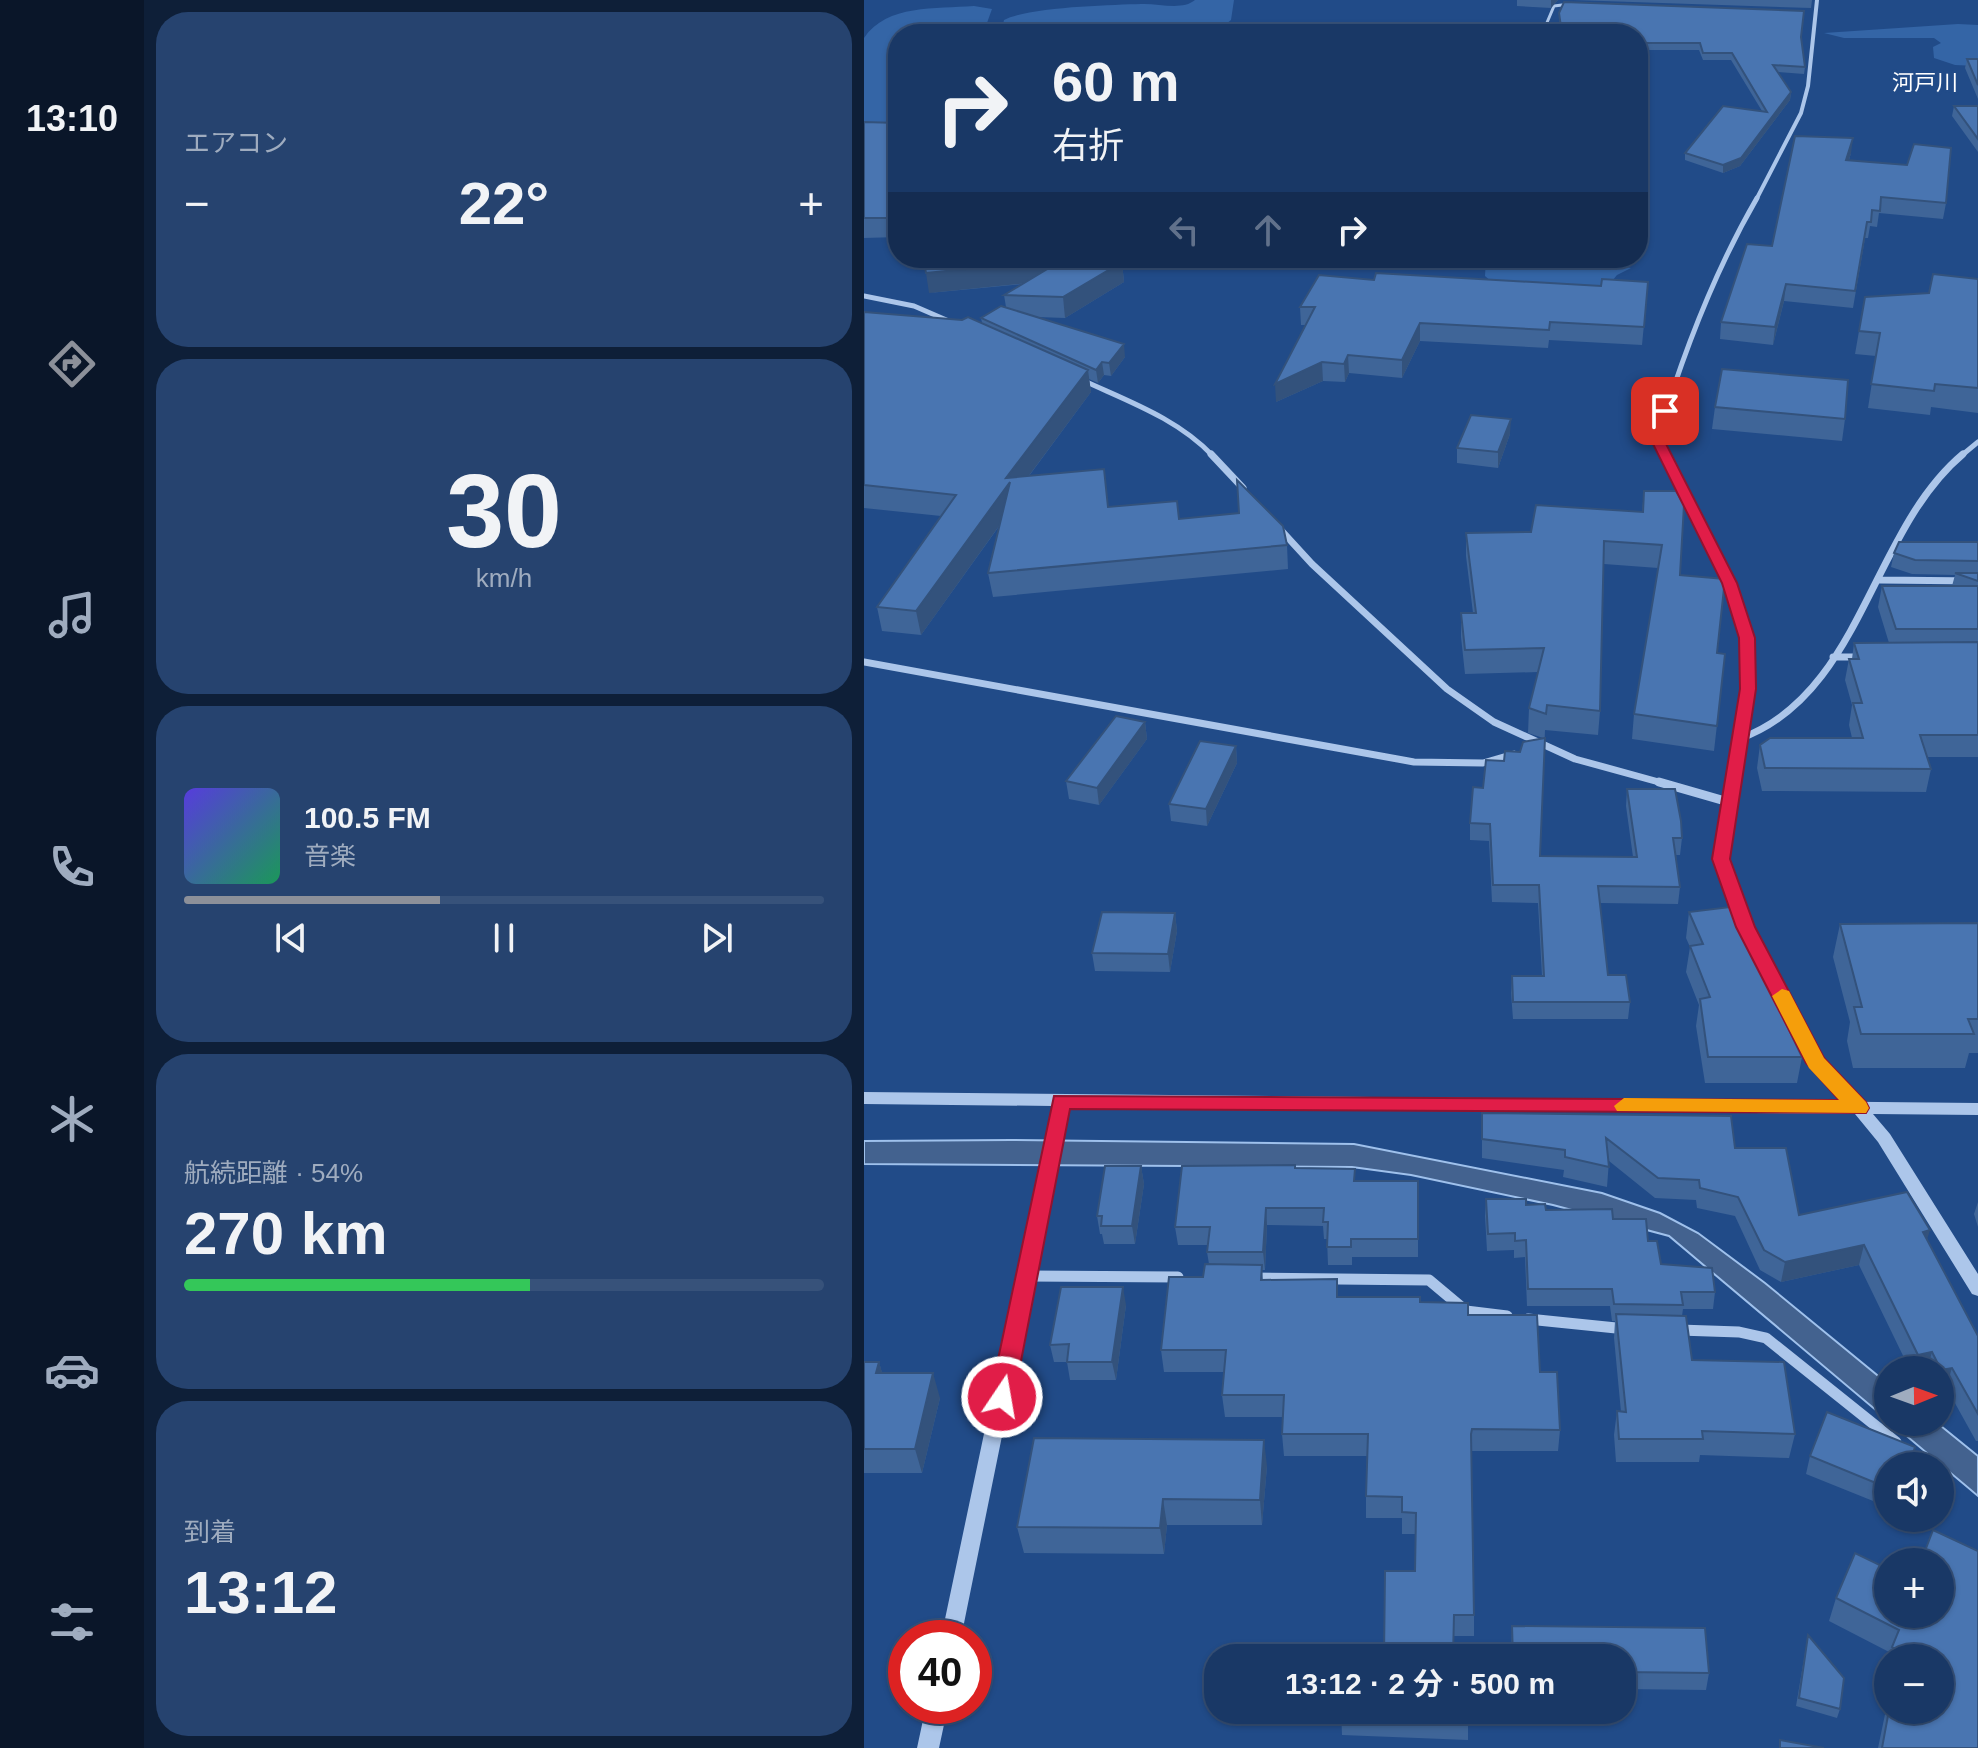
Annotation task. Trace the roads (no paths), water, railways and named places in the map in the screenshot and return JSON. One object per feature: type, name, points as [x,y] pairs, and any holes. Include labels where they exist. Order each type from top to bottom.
[{"type":"street","points":[[1817,0],[1806,99],[1774,169],[1740,227],[1694,329],[1673,383],[1657,440],[1742,614],[1747,638],[1748,689],[1721,859],[1731,891],[1816,1063],[1884,1138],[1978,1289]]},
{"type":"street","points":[[864,296],[914,306],[954,324]]},
{"type":"street","points":[[1067,374],[1184,430],[1196,438],[1247,493]]},
{"type":"street","points":[[1739,739],[1758,736],[1816,684],[1880,580],[1912,513],[1949,463],[1978,442]]},
{"type":"street","points":[[1275,523],[1312,564],[1447,689],[1494,722],[1575,759],[1732,803]]},
{"type":"street","points":[[1880,580],[1978,581]]},
{"type":"street","points":[[1833,657],[1877,657]]},
{"type":"street","points":[[864,662],[1414,762],[1483,763],[1520,752]]},
{"type":"street","points":[[1533,749],[1545,745]]},
{"type":"street","points":[[864,1098],[1978,1109]]},
{"type":"street","points":[[955,1620],[1062,1101]]},
{"type":"street","points":[[1027,1276],[1197,1277]]},
{"type":"street","points":[[1244,1278],[1429,1280],[1466,1311],[1598,1329],[1645,1330]]},
{"type":"street","points":[[1661,1330],[1739,1332],[1766,1338],[1901,1446]]},
{"type":"street","points":[[928,1748],[933,1724]]},
{"type":"lane","points":[[1546,24],[1554,6],[1581,4]]},
{"type":"district","name":"河戸川","points":[[1925,82]]}]
